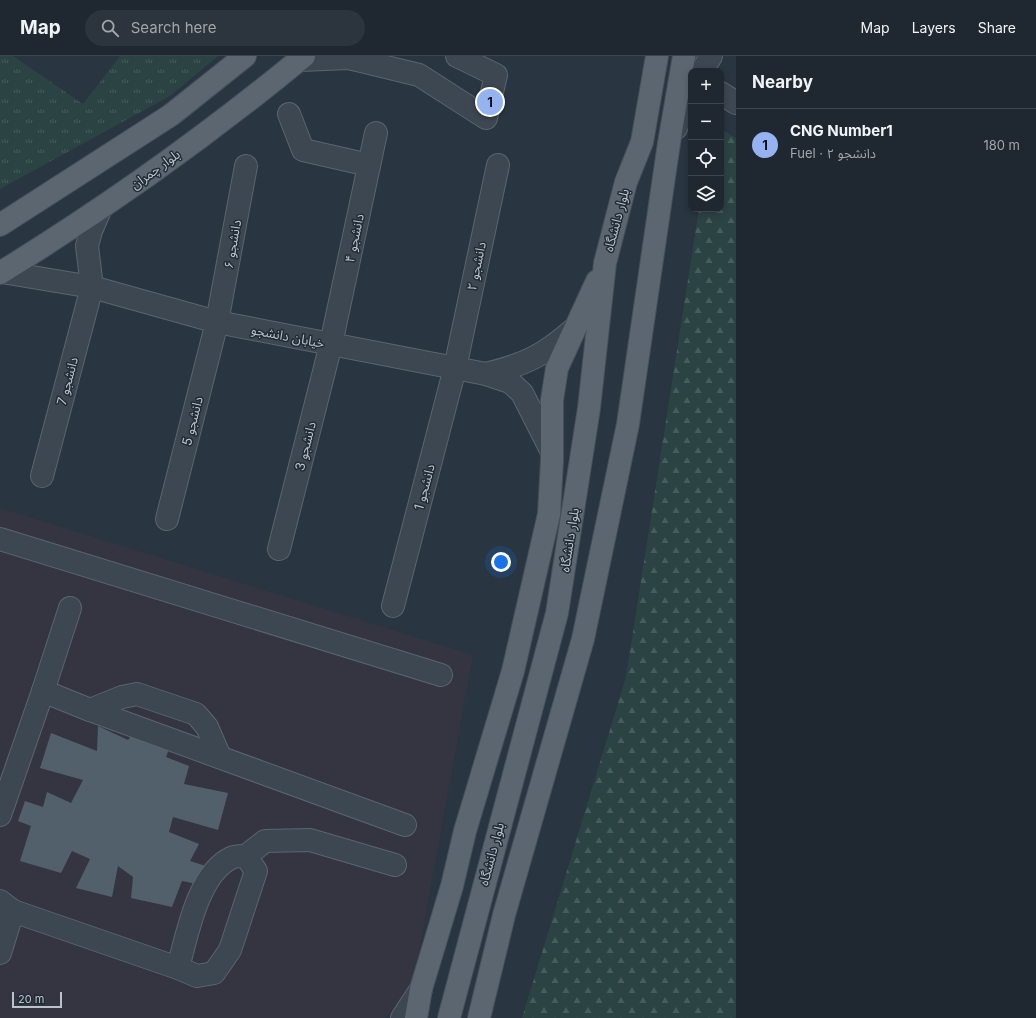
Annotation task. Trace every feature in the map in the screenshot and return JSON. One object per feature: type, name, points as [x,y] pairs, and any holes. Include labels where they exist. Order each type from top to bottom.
[{"type":"main road","points":[[0,224],[171,115],[245,56]]},
{"type":"main road","name":"بلوار دانشگاه","points":[[449,1018],[557,613],[589,408],[605,263],[626,182],[642,142],[657,56]]},
{"type":"main road","points":[[479,1018],[504,914],[583,639],[628,424],[669,143],[684,56]]},
{"type":"main road","name":"بلوار چمران","points":[[1,273],[100,210],[248,102],[302,58]]},
{"type":"main road","points":[[416,1018],[421,989],[452,886],[465,831],[513,671],[549,514],[552,452],[552,400],[557,368],[605,263]]},
{"type":"street","points":[[302,58],[349,58],[419,75],[486,118],[496,74],[457,56]]},
{"type":"street","points":[[704,68],[710,56]]},
{"type":"street","points":[[724,95],[736,103]]},
{"type":"street","points":[[669,143],[688,100]]},
{"type":"street","points":[[289,114],[303,150],[369,165]]},
{"type":"street","name":"دانشجو ۴","points":[[331,344],[376,133]]},
{"type":"street","name":"دانشجو ۲","points":[[455,368],[498,165]]},
{"type":"street","name":"دانشجو ۶","points":[[218,322],[246,166]]},
{"type":"street","points":[[92,287],[88,246],[91,231],[100,210]]},
{"type":"street","name":"خیابان دانشجو","points":[[1,273],[92,287],[218,322],[486,374],[510,382],[522,393],[552,452]]},
{"type":"street","name":"دانشجو 7","points":[[42,476],[92,287]]},
{"type":"street","name":"دانشجو 5","points":[[167,519],[218,322]]},
{"type":"street","name":"خیابان دانشجو","points":[[486,374],[511,368],[533,359],[552,348],[575,328]]},
{"type":"street","name":"دانشجو 3","points":[[279,549],[331,344]]},
{"type":"street","name":"دانشجو 1","points":[[393,606],[455,368]]},
{"type":"street","points":[[0,539],[441,675]]},
{"type":"street","points":[[2,802],[43,691],[70,608]]},
{"type":"street","points":[[43,691],[90,710],[405,825]]},
{"type":"street","points":[[90,710],[122,697],[137,694],[196,714],[207,727],[220,757]]},
{"type":"street","points":[[178,968],[202,890],[217,868],[232,857],[246,856],[264,841],[310,840],[395,865]]},
{"type":"street","points":[[0,953],[6,906],[197,976],[214,973],[230,950],[256,871],[246,856]]},
{"type":"street","points":[[402,1018],[421,989]]},
{"type":"shaded area","points":[[0,508],[473,655],[412,991],[385,1018],[0,1018]]},
{"type":"green space","points":[[0,56],[13,56],[83,104],[120,56],[218,56],[170,96],[0,189]]},
{"type":"green space","points":[[724,131],[736,138],[736,1018],[522,1018],[626,677],[699,212],[724,212]]},
{"type":"building","points":[[98,726],[128,740],[137,728],[171,744],[166,757],[189,766],[184,784],[228,793],[218,830],[173,817],[169,832],[199,844],[190,861],[206,866],[202,885],[182,881],[172,907],[131,898],[133,877],[118,866],[112,897],[76,888],[90,859],[72,851],[61,873],[20,861],[31,826],[18,821],[25,801],[43,807],[47,792],[71,803],[83,780],[40,768],[51,733],[97,751]]},
{"type":"place","name":"CNG Number1","points":[[490,102]]}]
